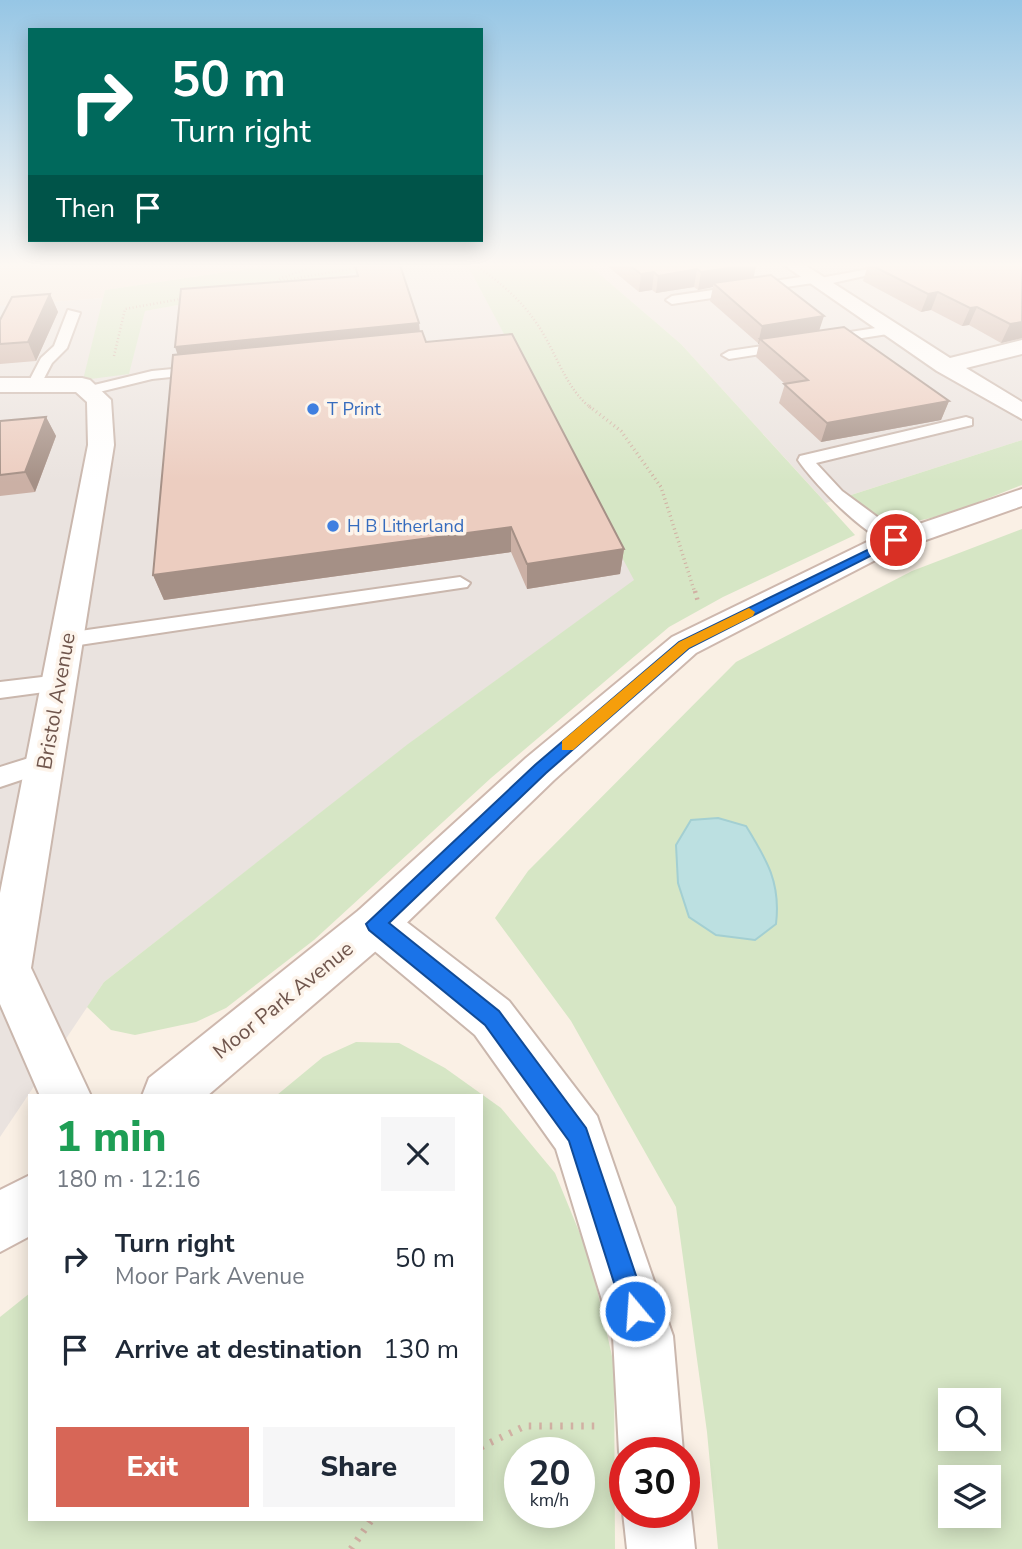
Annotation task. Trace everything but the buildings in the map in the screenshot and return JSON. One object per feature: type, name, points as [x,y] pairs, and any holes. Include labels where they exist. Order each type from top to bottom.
[{"type":"street","points":[[900,337],[1022,412]]},
{"type":"street","points":[[945,366],[1022,347]]},
{"type":"street","points":[[0,385],[35,383],[87,388]]},
{"type":"street","name":"Bristol Avenue","points":[[65,1094],[8,969],[101,445],[99,400],[87,388]]},
{"type":"street","name":"Moor Park Avenue","points":[[169,1094],[375,924],[551,760],[684,645],[896,540],[1022,497]]},
{"type":"street","points":[[375,924],[492,1018],[578,1135],[643,1336],[650,1437]]},
{"type":"street","points":[[0,1224],[28,1203]]},
{"type":"street","points":[[659,1528],[661,1549]]},
{"type":"lane","points":[[35,383],[46,361],[60,348],[64,337]]},
{"type":"lane","points":[[729,355],[842,337]]},
{"type":"lane","points":[[87,388],[152,375],[223,368]]},
{"type":"lane","points":[[896,540],[832,492],[816,477],[806,460],[966,422]]},
{"type":"lane","points":[[66,640],[460,583]]},
{"type":"lane","points":[[0,691],[59,682]]},
{"type":"lane","points":[[0,777],[45,762]]},
{"type":"path","points":[[87,388],[110,377],[119,337]]},
{"type":"path","points":[[546,337],[577,397],[621,431],[661,487],[709,633]]},
{"type":"path","points":[[483,1446],[526,1426],[623,1437]]},
{"type":"path","points":[[351,1549],[371,1521]]},
{"type":"shaded area","points":[[0,337],[94,337],[84,379],[129,373],[138,337],[506,337],[635,580],[418,737],[104,982],[0,1137]]},
{"type":"shaded area","points":[[673,337],[1022,337],[1022,440],[826,503]]},
{"type":"green space","points":[[93,337],[138,337],[129,374],[83,380]]},
{"type":"green space","points":[[506,337],[673,337],[855,535],[723,597],[669,627],[491,778],[314,940],[226,1008],[196,1022],[135,1035],[111,1030],[87,1007],[104,982],[408,744],[634,580]]},
{"type":"green space","points":[[1022,440],[1022,485],[946,514],[915,521],[894,520],[873,513],[848,496]]},
{"type":"green space","points":[[1022,529],[1022,1549],[718,1549],[707,1432],[676,1207],[571,1021],[495,918],[528,871],[736,662],[912,571]]},
{"type":"green space","points":[[356,1042],[399,1043],[445,1068],[481,1094],[278,1094],[323,1057]]},
{"type":"green space","points":[[483,1095],[501,1108],[555,1173],[590,1258],[614,1365],[614,1437],[609,1437],[609,1528],[615,1528],[615,1549],[0,1549],[0,1317],[28,1295],[28,1521],[483,1521]]},
{"type":"water","points":[[718,818],[746,826],[771,872],[776,896],[776,924],[755,940],[716,935],[689,917],[678,883],[676,845],[691,820]]},
{"type":"slow traffic","points":[[567,746],[684,645],[749,612]]},
{"type":"place","name":"T Print","points":[[313,409]]},
{"type":"place","name":"H B Litherland","points":[[333,526]]},
{"type":"route","points":[[635,1311],[578,1135],[492,1018],[375,924],[540,769],[684,645],[896,540]]}]
